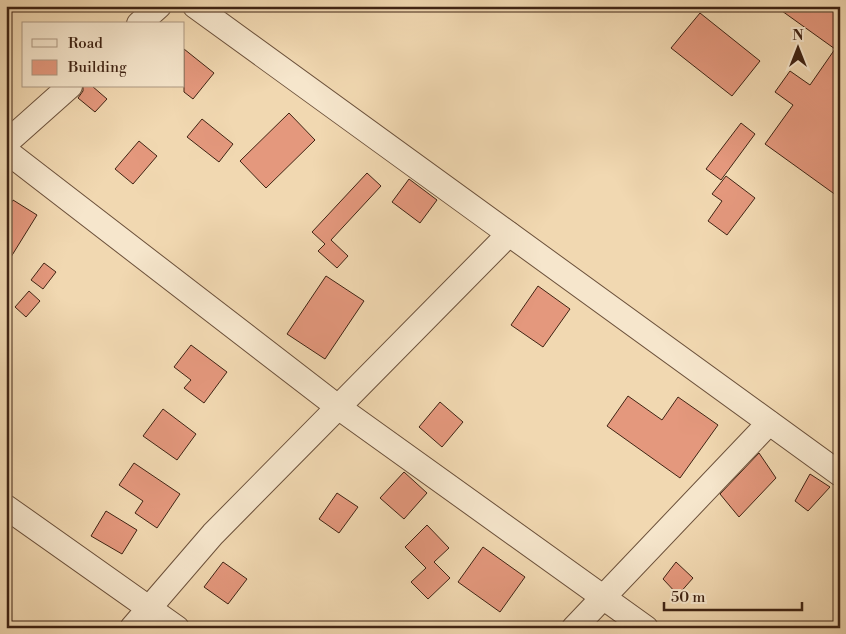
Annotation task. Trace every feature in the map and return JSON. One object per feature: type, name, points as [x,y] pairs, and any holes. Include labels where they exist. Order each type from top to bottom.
[{"type":"street","points":[[142,22],[159,6]]},
{"type":"street","points":[[195,6],[840,474]]},
{"type":"street","points":[[6,143],[68,88]]},
{"type":"street","points":[[6,151],[338,407],[646,628]]},
{"type":"street","points":[[132,628],[213,534],[509,234]]},
{"type":"street","points":[[574,628],[769,422]]},
{"type":"street","points":[[6,507],[177,628]]},
{"type":"building","points":[[775,6],[840,6],[840,198],[765,144],[793,105],[775,92],[790,71],[810,85],[835,49]]},
{"type":"building","points":[[700,13],[760,61],[732,96],[671,48]]},
{"type":"building","points":[[185,50],[214,73],[193,99],[184,92]]},
{"type":"building","points":[[83,88],[94,88],[107,99],[95,112],[78,98]]},
{"type":"building","points":[[289,113],[315,140],[266,188],[240,161]]},
{"type":"building","points":[[202,119],[233,144],[219,162],[187,137]]},
{"type":"building","points":[[741,123],[755,134],[721,180],[706,169]]},
{"type":"building","points":[[139,141],[157,156],[133,184],[115,169]]},
{"type":"building","points":[[367,173],[381,186],[331,240],[348,256],[337,268],[318,251],[325,244],[312,232]]},
{"type":"building","points":[[726,176],[755,198],[727,235],[708,221],[722,201],[712,194]]},
{"type":"building","points":[[409,179],[437,200],[420,223],[392,202]]},
{"type":"building","points":[[13,200],[37,215],[6,265],[6,212]]},
{"type":"building","points":[[44,263],[56,272],[43,289],[31,280]]},
{"type":"building","points":[[326,276],[364,301],[325,359],[287,334]]},
{"type":"building","points":[[538,286],[570,309],[543,347],[511,325]]},
{"type":"building","points":[[29,291],[40,301],[26,317],[15,307]]},
{"type":"building","points":[[191,345],[227,372],[204,403],[184,388],[191,380],[174,367]]},
{"type":"building","points":[[628,396],[662,420],[678,397],[718,425],[680,478],[607,426]]},
{"type":"building","points":[[440,402],[463,422],[442,447],[419,427]]},
{"type":"building","points":[[163,409],[196,434],[177,460],[143,436]]},
{"type":"building","points":[[759,453],[776,478],[739,517],[720,494]]},
{"type":"building","points":[[134,463],[180,494],[157,528],[135,513],[143,501],[119,485]]},
{"type":"building","points":[[404,472],[427,493],[404,519],[380,498]]},
{"type":"building","points":[[810,474],[830,487],[808,511],[795,501]]},
{"type":"building","points":[[337,493],[358,507],[339,533],[319,519]]},
{"type":"building","points":[[106,511],[137,530],[122,554],[91,536]]},
{"type":"building","points":[[427,525],[449,548],[434,562],[450,578],[428,599],[411,582],[426,568],[405,547]]},
{"type":"building","points":[[483,547],[525,577],[500,612],[458,582]]},
{"type":"building","points":[[223,562],[247,579],[228,604],[204,587]]},
{"type":"building","points":[[676,562],[693,578],[678,595],[663,579]]}]
